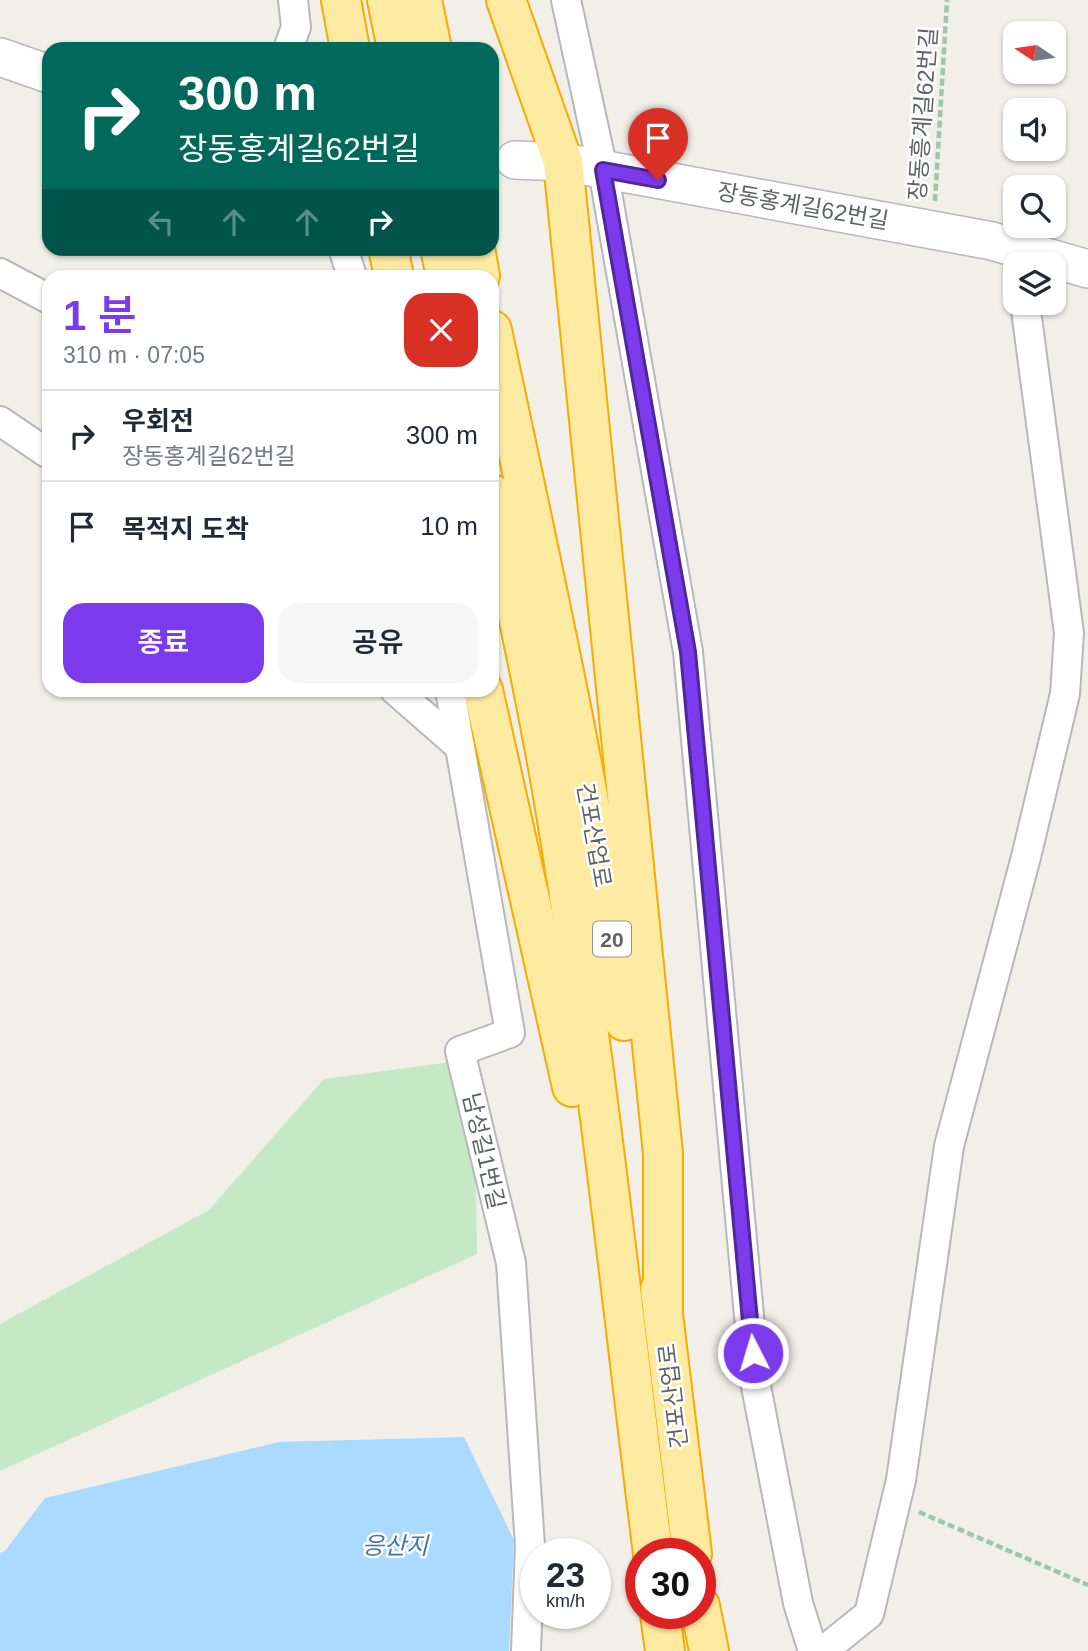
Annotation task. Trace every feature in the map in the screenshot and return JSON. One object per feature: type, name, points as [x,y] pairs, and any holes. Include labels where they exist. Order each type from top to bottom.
[{"type":"highway","points":[[341,0],[348,42]]},
{"type":"highway","points":[[387,0],[396,42]]},
{"type":"highway","points":[[422,0],[431,42]]},
{"type":"highway","points":[[506,0],[563,162],[663,1154],[663,1314]]},
{"type":"highway","name":"건포산업로","points":[[499,363],[569,694],[597,848],[622,1006],[690,1538]]},
{"type":"highway","name":"건포산업로","points":[[499,527],[535,696],[559,831],[580,971],[651,1538]]},
{"type":"highway","points":[[485,697],[622,1309]]},
{"type":"highway","points":[[651,1651],[652,1629]]},
{"type":"highway","points":[[662,1629],[665,1651]]},
{"type":"highway","points":[[702,1629],[706,1651]]},
{"type":"highway","points":[[703,1629],[706,1651]]},
{"type":"street","points":[[291,42],[296,27],[293,0]]},
{"type":"street","points":[[566,0],[603,170],[688,652],[755,1381],[798,1603],[813,1651]]},
{"type":"street","points":[[0,57],[42,72]]},
{"type":"street","name":"장동홍계길62번길","points":[[515,160],[563,162],[933,230],[992,241],[1012,252]]},
{"type":"street","name":"장동홍계길62번길","points":[[1066,265],[1088,269]]},
{"type":"street","points":[[0,273],[42,295]]},
{"type":"street","points":[[823,1651],[869,1614],[901,1480],[949,1146],[1026,857],[1065,694],[1069,633],[1027,315]]},
{"type":"street","points":[[0,421],[42,450]]},
{"type":"street","points":[[403,697],[460,747]]},
{"type":"street","name":"남성길1번길","points":[[451,697],[510,1033],[460,1051],[511,1263],[530,1546],[526,1651]]},
{"type":"path","name":"장동흥계길62번길","points":[[933,230],[947,0]]},
{"type":"path","points":[[896,1502],[1088,1585]]},
{"type":"green space","points":[[474,1059],[477,1254],[0,1471],[0,1324],[209,1210],[324,1079]]},
{"type":"water","name":"응산지","points":[[464,1437],[514,1540],[509,1651],[0,1651],[0,1553],[5,1551],[45,1498],[279,1442]]},
{"type":"route","points":[[658,180],[603,170],[688,652],[753,1353]]}]
